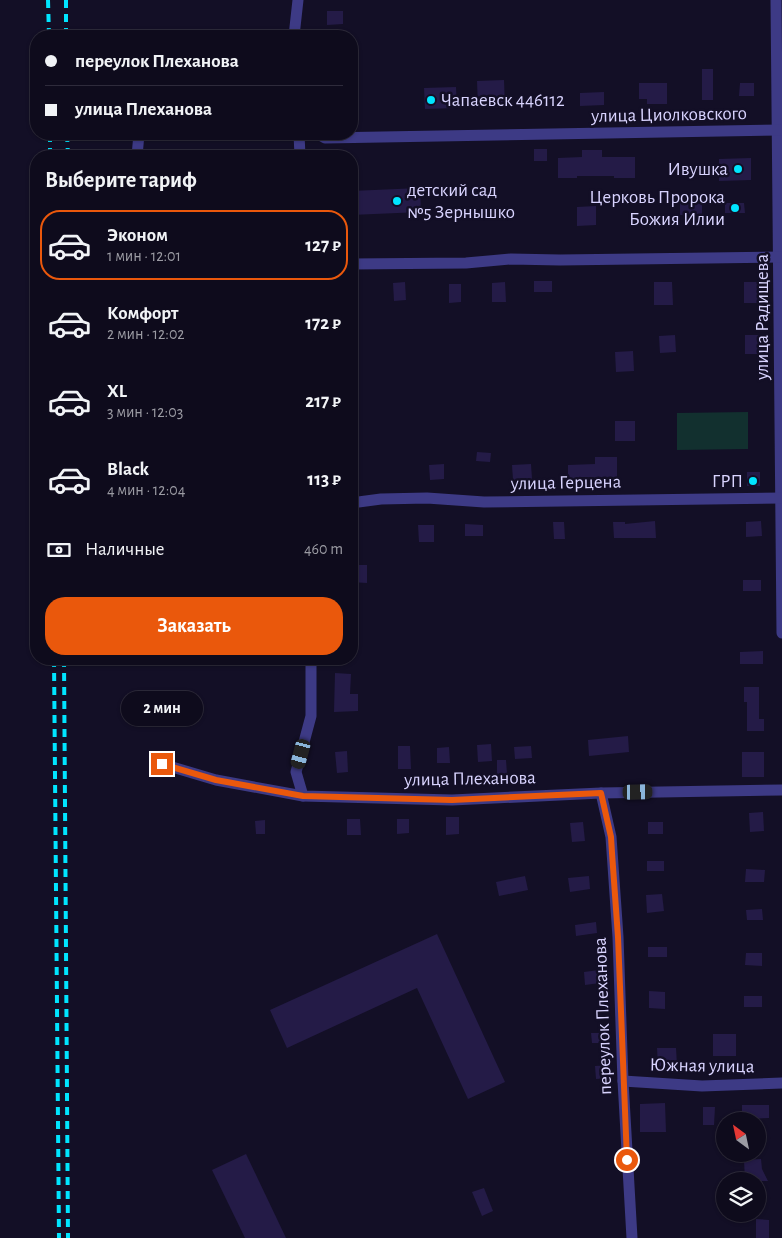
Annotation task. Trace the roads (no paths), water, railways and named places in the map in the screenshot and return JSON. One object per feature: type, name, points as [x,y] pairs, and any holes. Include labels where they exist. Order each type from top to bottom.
[{"type":"street","points":[[295,30],[298,0]]},
{"type":"street","name":"улица Радищева","points":[[776,0],[780,130],[782,633]]},
{"type":"street","name":"улица Циолковского","points":[[358,137],[780,130]]},
{"type":"street","points":[[358,264],[466,263],[511,259],[781,257]]},
{"type":"street","name":"улица Герцена","points":[[358,502],[381,499],[427,498],[484,502],[781,498]]},
{"type":"street","points":[[303,796],[296,772],[311,716],[312,665]]},
{"type":"street","name":"улица Плеханова","points":[[162,764],[216,780],[303,796],[452,800],[601,793],[782,790]]},
{"type":"street","name":"переулок Плеханова","points":[[601,793],[611,837],[618,937],[622,1082],[632,1238]]},
{"type":"street","name":"Южная улица","points":[[622,1082],[702,1086],[782,1083]]},
{"type":"railway","points":[[48,0],[49,30]]},
{"type":"railway","points":[[66,0],[66,30]]},
{"type":"railway","points":[[50,140],[50,150]]},
{"type":"railway","points":[[67,140],[68,150]]},
{"type":"railway","points":[[54,665],[59,1238]]},
{"type":"railway","points":[[64,665],[68,1238]]},
{"type":"place","name":"Чапаевск 446112","points":[[431,100]]},
{"type":"place","name":"Ивушка","points":[[738,169]]},
{"type":"place","name":"детский сад №5 Зернышко","points":[[397,201]]},
{"type":"place","name":"Церковь Пророка Божия Илии","points":[[735,208]]},
{"type":"place","name":"ГРП","points":[[753,481]]}]
